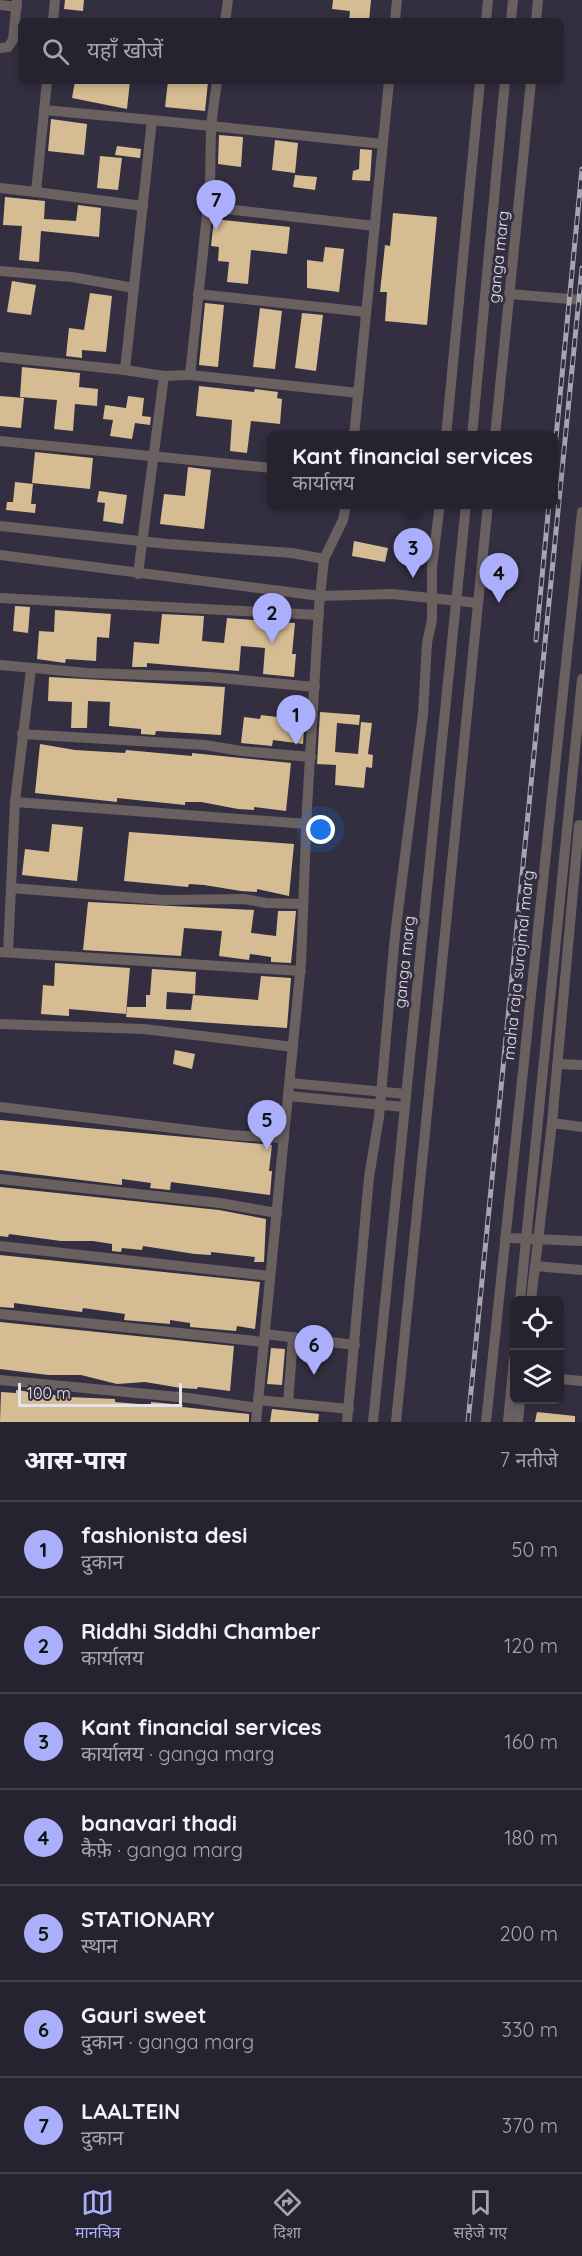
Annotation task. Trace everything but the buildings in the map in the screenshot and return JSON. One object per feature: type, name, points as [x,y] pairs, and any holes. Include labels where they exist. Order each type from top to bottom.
[{"type":"street","points":[[53,18],[55,0]]},
{"type":"street","points":[[225,18],[228,0]]},
{"type":"street","points":[[395,18],[397,0]]},
{"type":"street","points":[[486,18],[488,0]]},
{"type":"street","points":[[511,18],[513,0]]},
{"type":"street","points":[[536,18],[538,0]]},
{"type":"street","points":[[0,5],[17,4],[13,40],[8,47],[0,48]]},
{"type":"street","points":[[36,192],[47,84]]},
{"type":"street","points":[[190,375],[217,84]]},
{"type":"street","points":[[354,431],[389,84]]},
{"type":"street","points":[[446,431],[480,84]]},
{"type":"street","name":"ganga marg","points":[[472,431],[505,84]]},
{"type":"street","name":"ganga marg","points":[[495,431],[531,84]]},
{"type":"street","points":[[44,110],[383,144]]},
{"type":"street","points":[[125,370],[152,120]]},
{"type":"street","points":[[0,188],[143,206]]},
{"type":"street","points":[[207,207],[375,226]]},
{"type":"street","points":[[0,272],[72,277],[134,288]]},
{"type":"street","points":[[198,294],[366,312]]},
{"type":"street","points":[[509,294],[582,300]]},
{"type":"street","points":[[0,357],[164,376],[190,375],[358,393]]},
{"type":"street","points":[[138,574],[164,376]]},
{"type":"street","points":[[0,441],[267,468]]},
{"type":"street","points":[[256,1422],[301,971],[320,596],[324,559],[344,509]]},
{"type":"street","points":[[347,1422],[355,1345],[357,1296],[394,974],[395,935],[423,714],[432,597],[432,567],[439,509]]},
{"type":"street","name":"ganga marg","points":[[373,1422],[454,601],[465,509]]},
{"type":"street","points":[[396,1422],[487,509]]},
{"type":"street","name":"maha raja surajmal marg","points":[[486,1422],[582,512]]},
{"type":"street","points":[[0,526],[143,542],[292,553],[324,559]]},
{"type":"street","points":[[0,555],[320,596],[392,594],[478,603]]},
{"type":"street","points":[[0,598],[319,615]]},
{"type":"street","points":[[0,665],[31,669],[210,678],[315,687]]},
{"type":"street","points":[[31,669],[15,802],[11,888],[4,952],[301,971]]},
{"type":"street","points":[[520,1296],[576,825],[582,679]]},
{"type":"street","points":[[22,734],[205,745],[241,751],[311,757]]},
{"type":"street","points":[[15,802],[307,824]]},
{"type":"street","points":[[548,821],[576,825]]},
{"type":"street","points":[[531,1296],[552,1123],[579,850],[576,825]]},
{"type":"street","points":[[11,888],[163,900],[244,899],[266,903],[303,904]]},
{"type":"street","points":[[0,1024],[144,1029],[293,1047]]},
{"type":"street","points":[[558,1064],[582,1065]]},
{"type":"street","points":[[290,1083],[406,1094]]},
{"type":"street","points":[[288,1096],[404,1107]]},
{"type":"street","points":[[0,1107],[230,1135],[284,1138]]},
{"type":"street","points":[[552,1123],[582,1127]]},
{"type":"street","points":[[0,1179],[220,1203],[277,1213]]},
{"type":"street","points":[[505,1238],[582,1241]]},
{"type":"street","points":[[0,1246],[270,1276]]},
{"type":"street","points":[[535,1266],[582,1270]]},
{"type":"street","points":[[0,1314],[264,1338],[293,1337],[355,1345]]},
{"type":"street","points":[[288,1403],[293,1337]]},
{"type":"street","points":[[564,1379],[582,1381]]},
{"type":"street","points":[[0,1380],[258,1404],[288,1403],[349,1409]]},
{"type":"street","points":[[508,1422],[510,1401]]},
{"type":"street","points":[[518,1422],[520,1404]]},
{"type":"railway","points":[[557,431],[582,169]]},
{"type":"railway","points":[[468,1422],[582,268]]},
{"type":"railway","points":[[536,640],[549,509]]},
{"type":"place","name":"LAALTEIN","points":[[216,230]]},
{"type":"place","name":"Kant financial services","points":[[413,578]]},
{"type":"place","name":"banavari thadi","points":[[499,603]]},
{"type":"place","name":"Riddhi Siddhi Chamber","points":[[272,643]]},
{"type":"place","name":"fashionista desi","points":[[296,745]]},
{"type":"place","name":"STATIONARY","points":[[267,1150]]},
{"type":"place","name":"Gauri sweet","points":[[314,1375]]}]
